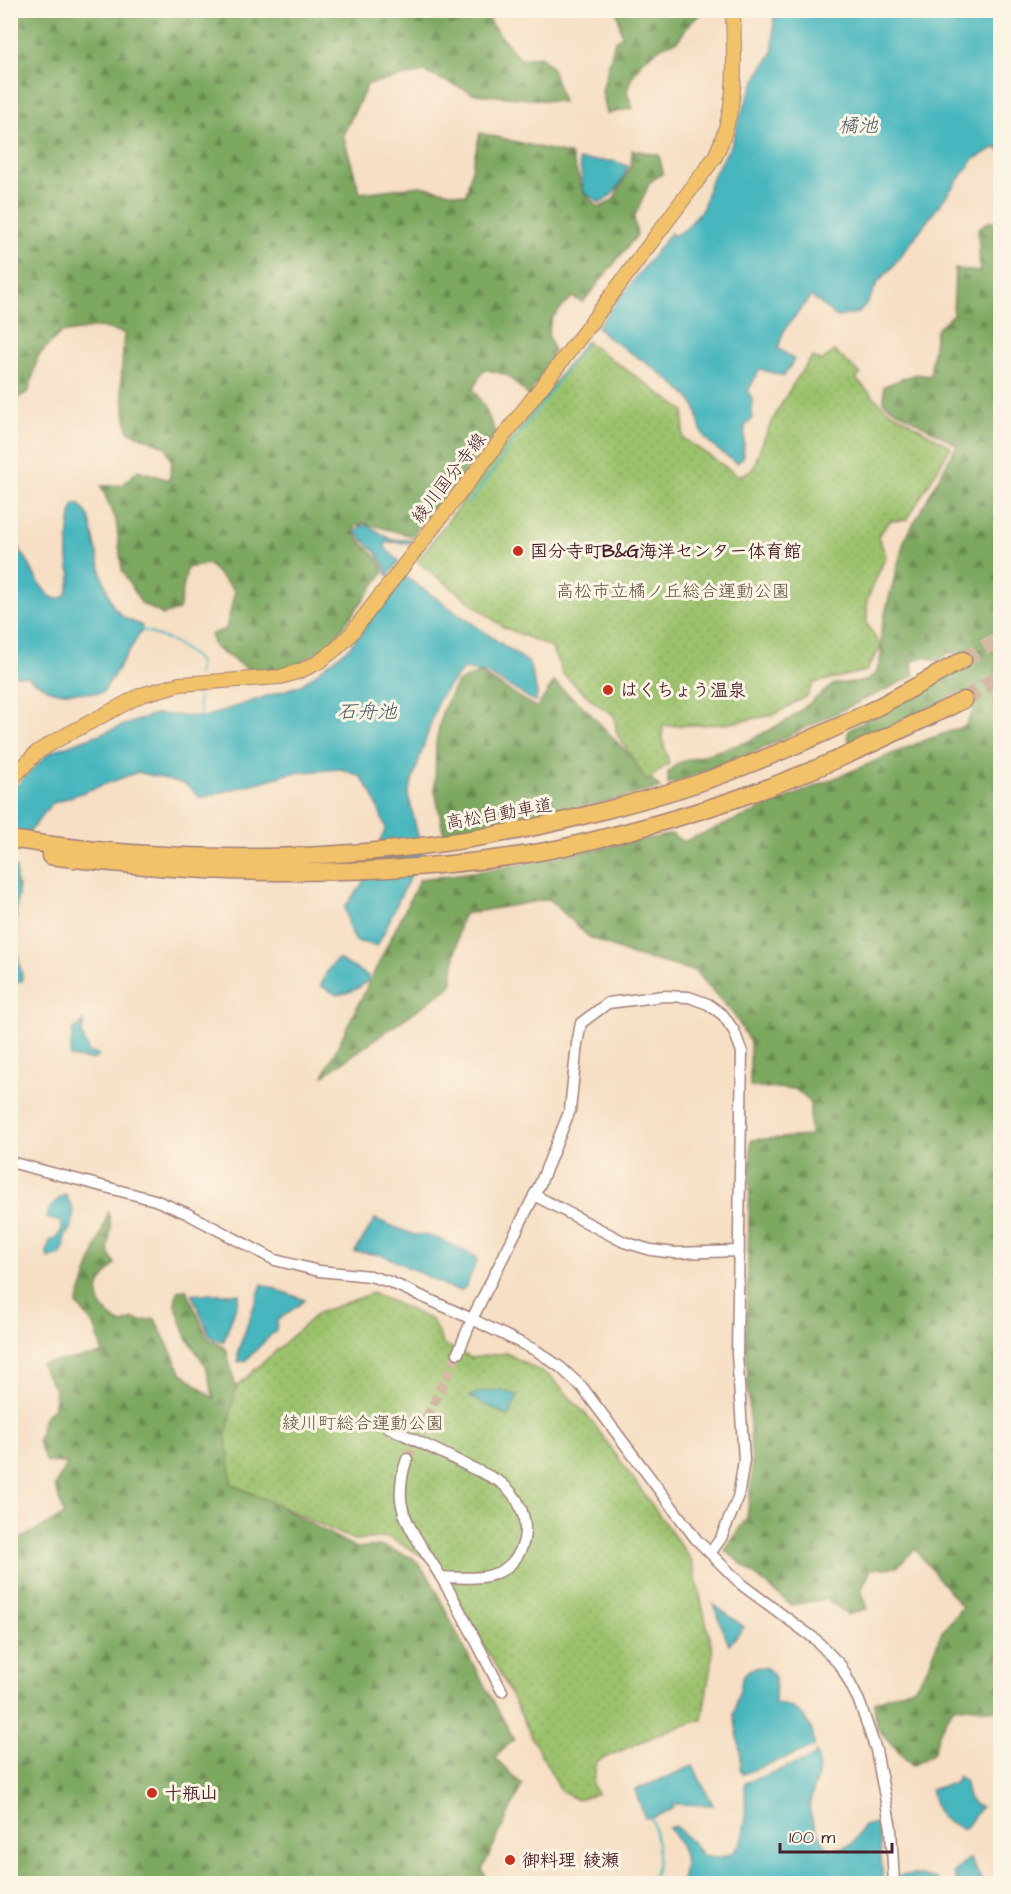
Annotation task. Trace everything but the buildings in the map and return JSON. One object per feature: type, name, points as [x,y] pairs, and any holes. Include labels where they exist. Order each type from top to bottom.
[{"type":"highway","name":"高松自動車道","points":[[10,851],[99,850],[182,856],[267,857],[341,854],[454,843],[553,825],[648,799],[738,769],[853,719],[963,660]]},
{"type":"highway","name":"高松自動車道","points":[[10,839],[36,849],[94,862],[180,868],[268,872],[332,871],[463,863],[563,847],[659,823],[748,795],[863,748],[964,700]]},
{"type":"main road","name":"綾川国分寺線","points":[[10,781],[36,753],[141,695],[180,684],[280,677],[319,662],[350,635],[584,332],[715,157],[725,136],[735,82],[733,10]]},
{"type":"street","points":[[458,1353],[472,1319],[534,1196],[570,1110],[581,1023],[609,1002],[664,996],[689,997],[708,1004],[723,1015],[734,1031],[742,1052],[737,1354],[744,1460],[738,1498],[721,1538],[711,1552]]},
{"type":"street","points":[[10,1162],[155,1200],[186,1213],[275,1260],[319,1271],[370,1276],[390,1282],[472,1319],[537,1352],[560,1367],[582,1387],[696,1539],[742,1585],[815,1639],[841,1666],[859,1701],[876,1750],[891,1828],[894,1884]]},
{"type":"street","points":[[534,1196],[624,1242],[642,1247],[675,1253],[738,1251]]},
{"type":"street","points":[[388,1427],[505,1485],[522,1507],[525,1520],[523,1539],[520,1551],[513,1562],[500,1572],[483,1578],[441,1577]]},
{"type":"street","points":[[407,1459],[401,1473],[401,1501],[408,1521],[502,1691]]},
{"type":"green space","points":[[11,11],[493,11],[490,23],[520,59],[540,56],[552,68],[563,102],[475,94],[424,72],[368,84],[343,135],[360,193],[420,186],[466,195],[480,133],[571,155],[584,193],[599,208],[613,200],[631,166],[632,150],[659,155],[663,173],[650,182],[634,218],[637,235],[583,302],[572,297],[552,318],[548,333],[554,352],[529,396],[507,375],[484,369],[473,389],[485,408],[496,434],[412,536],[364,523],[356,526],[354,534],[379,560],[384,572],[329,646],[289,669],[255,674],[215,648],[210,635],[226,629],[235,591],[208,564],[187,568],[179,610],[163,615],[141,603],[122,570],[116,520],[101,486],[123,485],[138,470],[169,480],[172,463],[166,447],[128,431],[121,385],[124,333],[100,327],[60,333],[38,356],[29,391],[11,403]]},
{"type":"green space","points":[[617,11],[705,11],[692,21],[677,41],[663,46],[642,61],[631,79],[627,92],[633,108],[607,114],[602,91],[615,41],[622,36]]},
{"type":"green space","points":[[990,221],[1000,222],[1000,1711],[955,1706],[941,1728],[933,1754],[912,1766],[876,1727],[874,1702],[915,1687],[930,1663],[941,1633],[962,1607],[915,1549],[897,1567],[871,1569],[861,1591],[868,1608],[848,1615],[826,1599],[791,1605],[725,1550],[747,1517],[752,1476],[746,1341],[751,1140],[810,1136],[810,1102],[795,1089],[750,1087],[750,1043],[735,1016],[695,971],[632,955],[589,937],[549,899],[464,914],[460,922],[451,986],[323,1076],[420,879],[496,869],[672,834],[683,842],[923,741],[965,726],[974,710],[962,691],[863,741],[852,744],[847,737],[849,730],[964,665],[956,653],[948,653],[938,662],[925,656],[912,662],[914,676],[757,751],[668,785],[668,772],[678,763],[747,742],[788,720],[834,684],[866,681],[877,672],[881,656],[881,629],[904,541],[957,445],[884,403],[884,386],[915,374],[930,376],[936,330],[953,314],[955,269],[980,272],[978,228]]},
{"type":"green space","name":"高松市立橘ノ丘総合運動公園","points":[[586,341],[684,411],[683,438],[739,476],[753,469],[778,410],[812,357],[822,361],[834,351],[861,374],[856,379],[884,407],[951,447],[907,520],[890,521],[878,536],[886,556],[867,600],[867,624],[881,647],[866,671],[814,683],[807,696],[773,715],[725,724],[663,726],[662,738],[669,763],[647,781],[617,734],[614,715],[594,702],[563,674],[551,647],[503,627],[417,561]]},
{"type":"green space","points":[[480,673],[537,708],[554,682],[586,709],[660,788],[493,830],[444,836],[435,790],[436,742],[442,712],[457,682]]},
{"type":"green space","points":[[108,1213],[111,1226],[108,1250],[115,1264],[101,1281],[98,1291],[100,1303],[106,1312],[121,1324],[133,1319],[140,1321],[155,1319],[181,1372],[214,1399],[206,1366],[187,1338],[175,1304],[177,1291],[186,1289],[208,1338],[226,1349],[237,1392],[236,1483],[356,1548],[382,1546],[413,1558],[430,1578],[463,1646],[514,1739],[495,1758],[522,1785],[482,1870],[490,1883],[11,1883],[10,1542],[13,1543],[64,1515],[55,1486],[67,1463],[46,1462],[38,1441],[44,1417],[53,1409],[56,1390],[40,1364],[103,1354],[95,1327],[77,1304]]},
{"type":"green space","name":"綾川町総合運動公園","points":[[373,1293],[432,1320],[443,1344],[471,1358],[506,1353],[551,1377],[591,1420],[692,1561],[713,1652],[702,1720],[666,1731],[597,1761],[593,1784],[597,1794],[577,1800],[562,1792],[504,1681],[437,1563],[388,1537],[354,1540],[232,1484],[226,1435],[237,1386],[318,1313]]},
{"type":"water","name":"橘池","points":[[774,11],[1000,11],[1000,151],[996,147],[974,159],[893,266],[878,282],[868,302],[858,313],[837,317],[811,296],[784,330],[778,348],[794,360],[784,376],[760,369],[748,391],[752,399],[752,419],[745,426],[743,458],[737,463],[718,450],[705,437],[700,428],[695,407],[680,389],[606,336],[597,327],[671,233],[674,236],[686,229],[703,208],[711,180],[732,143],[755,80],[773,52]]},
{"type":"water","points":[[579,160],[614,161],[628,166],[618,188],[600,203],[584,192]]},
{"type":"water","points":[[74,504],[79,504],[89,516],[102,576],[113,606],[123,617],[142,626],[141,632],[103,692],[100,693],[57,692],[47,689],[26,676],[11,675],[11,523],[17,523],[19,548],[36,578],[47,593],[58,599],[66,594],[70,583],[68,540]]},
{"type":"water","points":[[368,525],[391,540],[412,540],[412,543],[390,542],[385,544],[385,548],[399,561],[388,576],[377,553],[356,533],[360,526]]},
{"type":"water","name":"石舟池","points":[[403,575],[529,663],[537,693],[536,702],[488,674],[463,669],[439,698],[408,794],[423,857],[404,889],[377,946],[356,941],[350,931],[345,907],[362,884],[386,828],[372,793],[360,776],[341,769],[292,773],[201,798],[185,784],[138,772],[51,804],[11,856],[11,791],[50,752],[155,714],[204,717],[301,685],[350,647]]},
{"type":"water","points":[[10,867],[16,868],[16,886],[19,886],[16,934],[22,978],[22,981],[11,983]]},
{"type":"water","points":[[338,959],[368,976],[368,981],[354,990],[337,995],[321,986],[328,971]]},
{"type":"water","points":[[84,1020],[82,1034],[89,1053],[96,1053],[99,1057],[91,1060],[70,1057],[73,1029],[79,1027]]},
{"type":"water","points":[[65,1195],[72,1207],[73,1222],[64,1239],[65,1245],[60,1255],[48,1259],[50,1240],[56,1238],[62,1230],[61,1222],[47,1218],[48,1214],[53,1205]]},
{"type":"water","points":[[375,1219],[414,1235],[436,1238],[476,1257],[477,1261],[465,1288],[460,1291],[453,1289],[383,1255],[355,1252]]},
{"type":"water","points":[[262,1284],[305,1300],[277,1321],[276,1330],[245,1361],[238,1362],[238,1351]]},
{"type":"water","points":[[192,1294],[240,1294],[224,1341],[210,1336]]},
{"type":"water","points":[[501,1390],[518,1396],[508,1416],[470,1397],[480,1392]]},
{"type":"water","points":[[713,1604],[744,1627],[729,1645]]},
{"type":"water","points":[[759,1667],[767,1668],[775,1677],[775,1704],[796,1710],[805,1719],[811,1729],[814,1747],[743,1774],[740,1769],[741,1757],[734,1714],[743,1676],[749,1670]]},
{"type":"water","points":[[816,1752],[819,1770],[810,1806],[815,1826],[827,1848],[835,1849],[852,1844],[864,1826],[876,1823],[883,1883],[681,1883],[685,1867],[684,1854],[669,1828],[675,1826],[702,1855],[727,1856],[736,1849],[744,1832],[745,1783],[814,1757]]},
{"type":"water","points":[[693,1766],[713,1805],[674,1804],[673,1809],[654,1817],[645,1818],[635,1790]]},
{"type":"water","points":[[958,1776],[965,1781],[970,1801],[981,1807],[965,1829],[940,1816],[930,1789],[955,1783]]},
{"type":"water","points":[[968,1859],[982,1883],[957,1883],[954,1873]]},
{"type":"water","points":[[901,1875],[937,1879],[938,1883],[899,1883]]},
{"type":"waterway","points":[[468,505],[586,343]]},
{"type":"waterway","points":[[140,629],[174,642],[197,659],[199,662],[198,675]]},
{"type":"waterway","points":[[197,689],[201,719]]},
{"type":"waterway","points":[[646,1884],[656,1870],[658,1861],[657,1843],[651,1817]]},
{"type":"tunnel","points":[[963,660],[1000,638]]},
{"type":"tunnel","points":[[964,700],[1000,676]]},
{"type":"tunnel","points":[[407,1459],[458,1353]]},
{"type":"place","name":"国分寺町B&G海洋センター体育館","points":[[518,551]]},
{"type":"place","name":"はくちょう温泉","points":[[608,690]]},
{"type":"place","name":"十瓶山","points":[[152,1793]]},
{"type":"place","name":"御料理 綾瀬","points":[[510,1860]]}]
